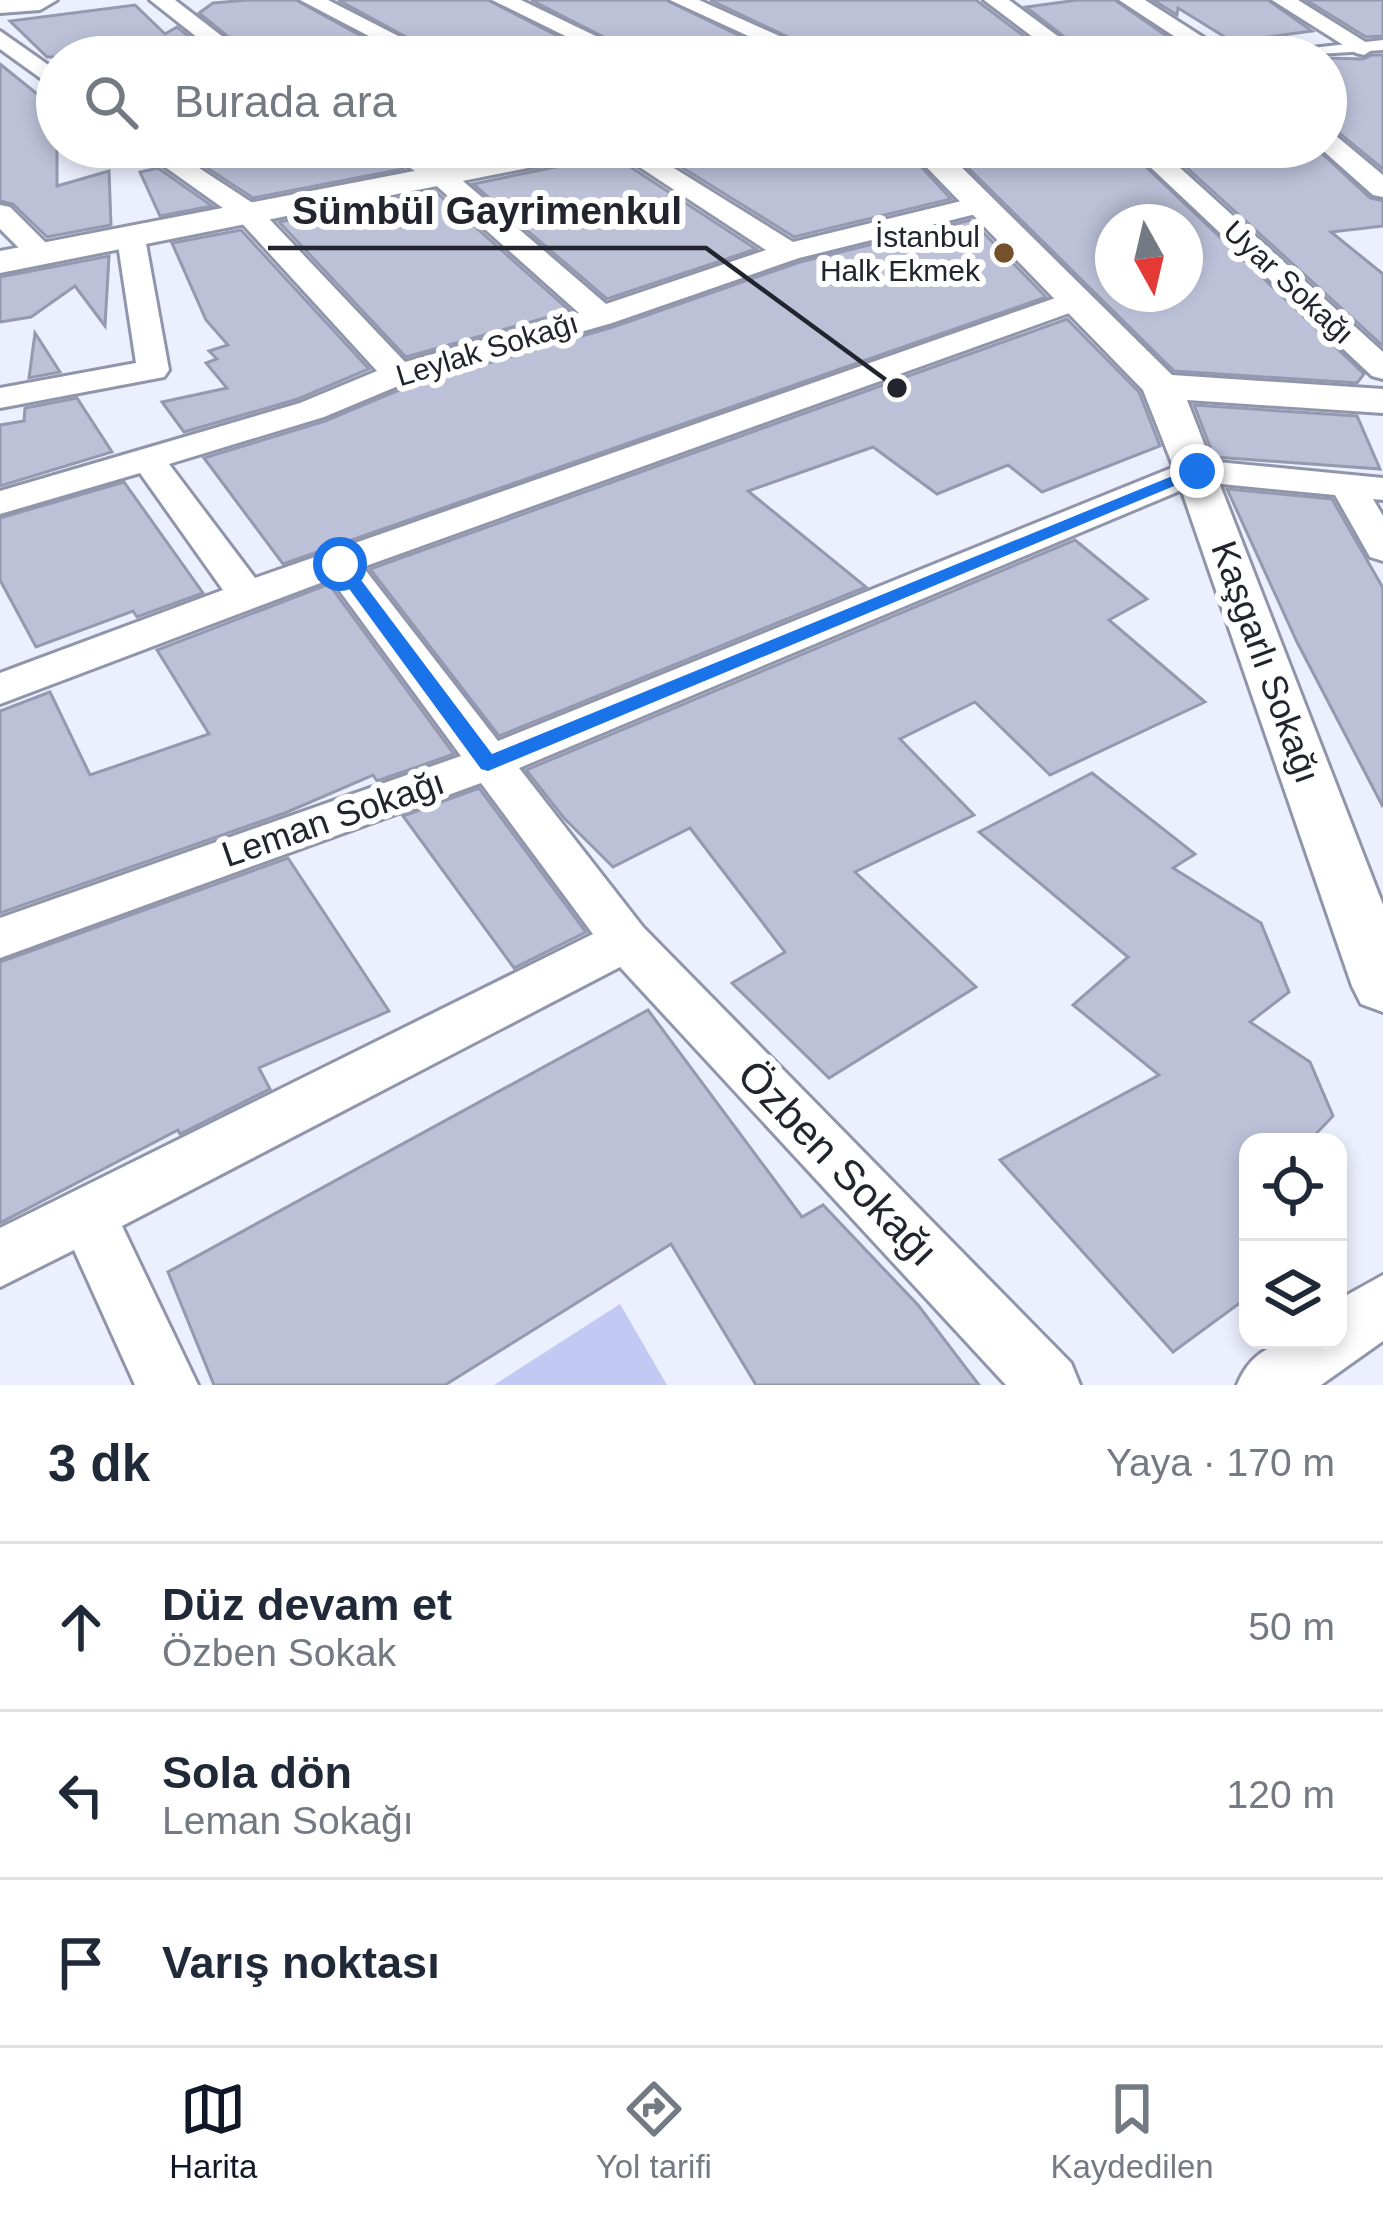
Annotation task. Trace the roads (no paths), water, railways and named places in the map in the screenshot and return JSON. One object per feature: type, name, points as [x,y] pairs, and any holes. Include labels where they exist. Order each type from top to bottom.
[{"type":"main road","points":[[0,4],[40,0]]},
{"type":"street","points":[[161,0],[209,36]]},
{"type":"street","points":[[311,0],[385,36]]},
{"type":"street","points":[[502,0],[581,36]]},
{"type":"street","points":[[681,0],[765,36]]},
{"type":"street","points":[[998,2],[1034,0]]},
{"type":"street","points":[[1130,0],[1188,36]]},
{"type":"street","points":[[1283,0],[1374,46]]},
{"type":"street","points":[[998,2],[1044,36]]},
{"type":"street","points":[[0,38],[36,66]]},
{"type":"street","points":[[1347,146],[1383,148]]},
{"type":"street","points":[[1347,158],[1383,189]]},
{"type":"street","points":[[181,168],[247,212],[398,374]]},
{"type":"street","points":[[426,168],[601,316]]},
{"type":"street","points":[[0,262],[481,168]]},
{"type":"street","points":[[655,168],[789,252]]},
{"type":"street","name":"Kaşgarlı Sokağı","points":[[942,168],[1162,386],[1383,986]]},
{"type":"street","name":"Uyar Sokağı","points":[[1165,168],[1383,369]]},
{"type":"street","name":"Leylak Sokağı","points":[[0,502],[312,410],[398,374],[601,316],[789,252],[978,205]]},
{"type":"street","points":[[0,213],[41,254]]},
{"type":"street","points":[[0,398],[154,370],[131,238]]},
{"type":"street","points":[[0,689],[1075,301]]},
{"type":"street","points":[[1162,386],[1383,401]]},
{"type":"street","points":[[146,458],[248,596]]},
{"type":"street","points":[[1197,471],[1365,487],[1383,549]]},
{"type":"street","name":"Leman Sokağı","points":[[0,938],[488,764],[1197,471]]},
{"type":"street","name":"Özben Sokağı","points":[[340,564],[626,941],[1049,1385]]},
{"type":"street","points":[[0,1258],[626,941]]},
{"type":"street","points":[[87,1214],[167,1385]]},
{"type":"street","points":[[1347,1330],[1383,1305]]},
{"type":"street","points":[[1268,1385],[1319,1349]]},
{"type":"place","name":"İstanbul Halk Ekmek","points":[[1004,253]]},
{"type":"place","name":"Sümbül Gayrimenkul","points":[[897,388]]}]
